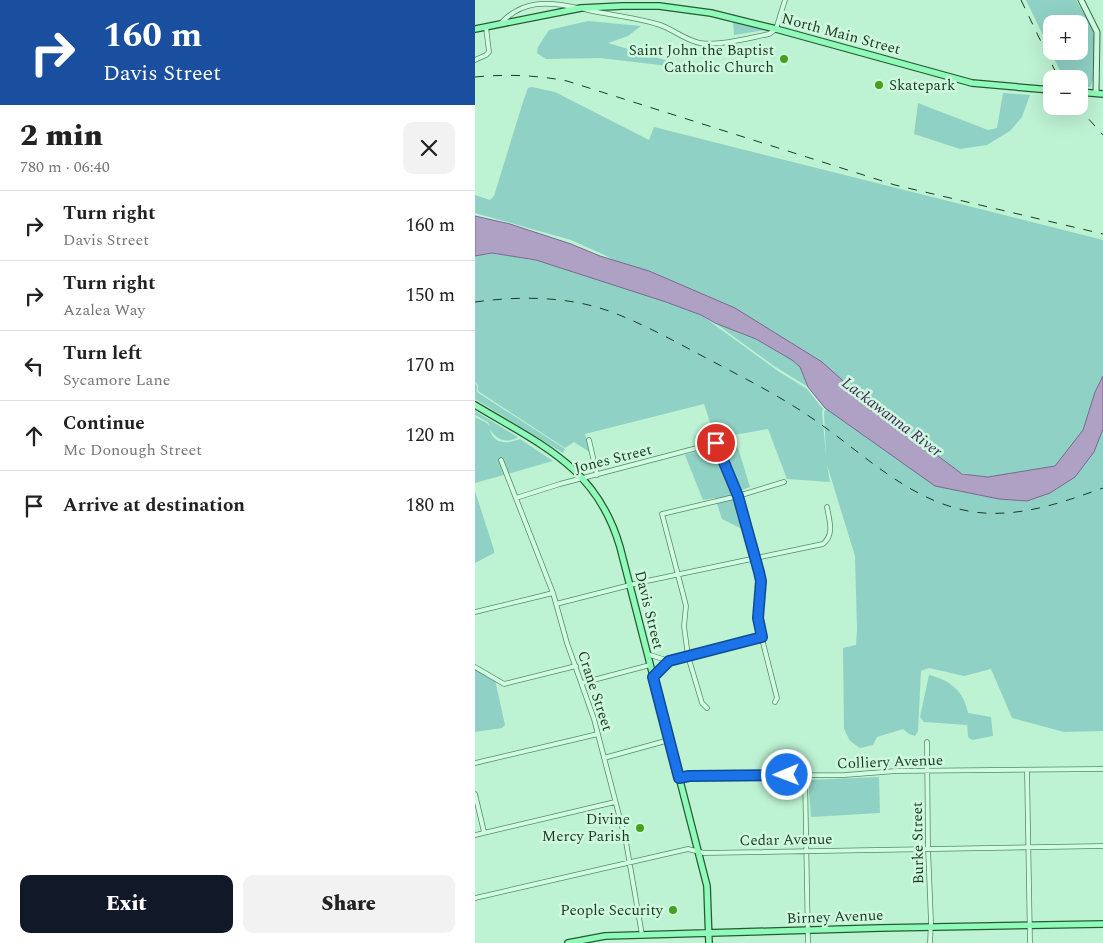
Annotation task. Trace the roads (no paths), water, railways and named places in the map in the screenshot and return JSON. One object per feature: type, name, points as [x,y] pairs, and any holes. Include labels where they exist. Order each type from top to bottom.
[{"type":"main road","name":"North Main Street","points":[[475,29],[581,8],[659,6],[711,13],[972,83],[1043,90]]},
{"type":"main road","name":"Davis Street","points":[[475,405],[554,453],[583,478],[600,499],[612,523],[630,585],[698,852],[707,891],[709,943]]},
{"type":"main road","name":"Birney Avenue","points":[[568,943],[598,937],[643,935],[1103,924]]},
{"type":"street","points":[[500,24],[507,15],[526,4],[540,2],[555,3],[655,23],[700,43],[722,42],[769,34],[776,29],[785,0]]},
{"type":"street","points":[[1081,0],[1097,32],[1100,93]]},
{"type":"street","points":[[475,60],[487,55],[489,52],[486,27]]},
{"type":"street","points":[[589,440],[597,475]]},
{"type":"street","name":"Jones Street","points":[[516,498],[559,484],[716,443],[738,496]]},
{"type":"street","name":"Crane Street","points":[[501,460],[553,593],[598,734],[630,863],[643,935]]},
{"type":"street","points":[[707,708],[702,703],[688,656],[685,626],[686,606],[662,514],[738,496],[785,482]]},
{"type":"street","points":[[738,496],[761,581],[758,618],[777,698],[775,702]]},
{"type":"street","points":[[556,604],[678,574],[823,544],[831,532],[827,508]]},
{"type":"street","points":[[475,612],[553,593]]},
{"type":"street","points":[[653,677],[669,661],[762,637]]},
{"type":"street","points":[[647,654],[669,661]]},
{"type":"street","points":[[582,683],[650,665]]},
{"type":"street","points":[[475,667],[504,684],[576,666]]},
{"type":"street","points":[[475,763],[598,734]]},
{"type":"street","points":[[604,758],[669,740]]},
{"type":"street","name":"Burke Street","points":[[927,742],[930,943]]},
{"type":"street","name":"Colliery Avenue","points":[[679,778],[689,776],[869,774],[896,771],[1103,769]]},
{"type":"street","points":[[1027,770],[1030,943]]},
{"type":"street","points":[[805,775],[808,943]]},
{"type":"street","points":[[475,794],[484,832]]},
{"type":"street","points":[[475,835],[615,802]]},
{"type":"street","name":"Cedar Avenue","points":[[475,898],[688,849],[704,853],[1103,846]]},
{"type":"railway","points":[[1021,0],[1055,70]]},
{"type":"railway","points":[[475,77],[521,76],[567,81],[895,185],[1103,234]]},
{"type":"railway","points":[[1085,115],[1103,135]]},
{"type":"railway","points":[[475,302],[526,298],[560,300],[593,306],[622,316],[647,327],[779,397],[819,423],[892,477],[911,489],[952,507],[974,512],[991,513],[1024,511],[1056,504],[1103,488]]},
{"type":"place","name":"Saint John the Baptist Catholic Church","points":[[784,59]]},
{"type":"place","name":"Skatepark","points":[[879,85]]},
{"type":"place","name":"Divine Mercy Parish","points":[[640,828]]},
{"type":"place","name":"People Security","points":[[673,910]]},
{"type":"water label","name":"Lackawanna River","points":[[892,417]]}]
